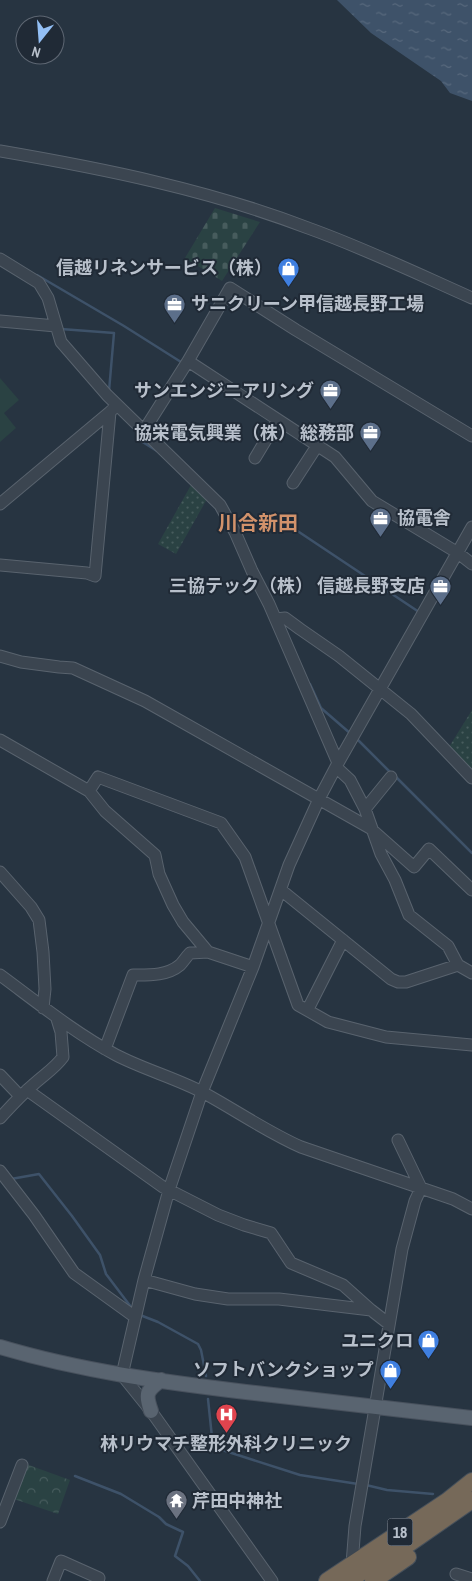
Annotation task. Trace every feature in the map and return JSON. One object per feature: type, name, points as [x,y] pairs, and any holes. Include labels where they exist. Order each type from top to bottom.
[{"type":"highway","name":"18","points":[[327,1581],[447,1501],[472,1481]]},
{"type":"highway","name":"18","points":[[348,1581],[472,1493]]},
{"type":"highway","name":"18","points":[[355,1581],[472,1500]]},
{"type":"highway","name":"18","points":[[373,1581],[472,1513]]},
{"type":"main road","points":[[0,1347],[36,1358],[122,1375],[472,1418]]},
{"type":"main road","points":[[151,1411],[147,1398],[148,1392],[161,1380]]},
{"type":"street","points":[[0,151],[48,159],[176,186],[248,207],[309,228],[472,298]]},
{"type":"street","points":[[0,259],[41,280],[61,342],[111,402],[220,505],[270,604],[337,765],[350,780],[365,809],[370,828],[409,914],[448,946],[458,965],[472,973]]},
{"type":"street","points":[[143,432],[188,362],[230,288],[472,436]]},
{"type":"street","points":[[0,321],[56,326]]},
{"type":"street","points":[[188,362],[335,457],[372,501],[458,553],[472,564]]},
{"type":"street","points":[[0,504],[111,402]]},
{"type":"street","points":[[0,565],[87,573],[95,576],[111,402]]},
{"type":"street","points":[[257,455],[278,420]]},
{"type":"street","points":[[294,483],[316,446]]},
{"type":"street","points":[[272,1581],[151,1411],[122,1375],[144,1280],[169,1190],[202,1092],[253,967],[289,865],[319,799],[337,765],[472,528]]},
{"type":"street","points":[[276,619],[285,618],[339,656],[411,714],[472,778]]},
{"type":"street","points":[[0,656],[22,662],[59,668],[73,668],[144,701],[370,828],[414,867],[429,849],[472,890]]},
{"type":"street","points":[[0,740],[89,791],[105,811],[155,855],[158,874],[173,905],[183,922],[208,952]]},
{"type":"street","points":[[89,791],[98,777],[221,823],[245,857],[298,1005],[328,1022],[386,1037],[472,1045]]},
{"type":"street","points":[[365,809],[391,777]]},
{"type":"street","points":[[0,872],[30,906],[39,920],[45,990],[43,1008]]},
{"type":"street","points":[[281,890],[391,980],[406,982],[458,965]]},
{"type":"street","points":[[308,1009],[343,940]]},
{"type":"street","points":[[105,1049],[133,975],[154,975],[171,970],[180,965],[190,953],[208,952],[253,967]]},
{"type":"street","points":[[0,975],[57,1019],[105,1049],[154,1073],[202,1092],[280,1137],[301,1147],[453,1199],[472,1209]]},
{"type":"street","points":[[0,1118],[46,1073],[56,1068],[64,1057],[61,1032],[57,1019]]},
{"type":"street","points":[[0,1075],[132,1167],[169,1190],[244,1225],[271,1233],[292,1263],[343,1285],[389,1324]]},
{"type":"street","points":[[398,1140],[421,1188]]},
{"type":"street","points":[[5,1176],[74,1273],[135,1317]]},
{"type":"street","points":[[352,1564],[355,1526],[402,1250],[415,1201],[421,1188]]},
{"type":"street","points":[[144,1280],[195,1294],[228,1299],[279,1299],[371,1310]]},
{"type":"street","points":[[0,1522],[22,1465]]},
{"type":"street","points":[[53,1581],[61,1561],[98,1578]]},
{"type":"street","points":[[456,1574],[472,1579]]},
{"type":"green space","points":[[215,208],[260,222],[222,281],[185,258]]},
{"type":"green space","points":[[0,378],[19,400],[4,413],[16,428],[0,442]]},
{"type":"green space","points":[[191,485],[207,499],[176,554],[158,544]]},
{"type":"green space","points":[[472,710],[472,772],[449,747]]},
{"type":"green space","points":[[26,1464],[70,1480],[58,1514],[14,1499]]},
{"type":"water","points":[[337,0],[472,0],[472,101],[450,93],[441,81],[371,33]]},
{"type":"waterway","points":[[37,275],[181,362]]},
{"type":"waterway","points":[[61,329],[114,333],[109,391]]},
{"type":"waterway","points":[[141,441],[157,451]]},
{"type":"waterway","points":[[290,526],[419,612]]},
{"type":"waterway","points":[[310,684],[321,708],[351,734]]},
{"type":"waterway","points":[[356,738],[391,773]]},
{"type":"waterway","points":[[395,776],[472,853]]},
{"type":"waterway","points":[[11,1179],[39,1174],[100,1255],[106,1274],[131,1307]]},
{"type":"waterway","points":[[140,1315],[158,1322],[198,1344],[206,1376]]},
{"type":"waterway","points":[[208,1399],[213,1447],[300,1475],[358,1484]]},
{"type":"waterway","points":[[75,1476],[121,1494],[159,1517],[166,1524],[183,1532],[175,1556],[188,1566],[200,1581]]},
{"type":"waterway","points":[[366,1485],[387,1490],[433,1494]]},
{"type":"place","name":"信越リネンサービス（株）","points":[[288,287]]},
{"type":"place","name":"サニクリーン甲信越長野工場","points":[[175,323]]},
{"type":"place","name":"サンエンジニアリング","points":[[330,410]]},
{"type":"place","name":"協栄電気興業（株） 総務部","points":[[370,452]]},
{"type":"place","name":"協電舎","points":[[381,537]]},
{"type":"place","name":"三協テック（株） 信越長野支店","points":[[441,605]]},
{"type":"place","name":"ユニクロ","points":[[429,1360]]},
{"type":"place","name":"ソフトバンクショップ","points":[[390,1389]]},
{"type":"place","name":"林リウマチ整形外科クリニック","points":[[226,1433]]},
{"type":"place","name":"芹田中神社","points":[[176,1520]]},
{"type":"district","name":"川合新田","points":[[258,523]]}]
